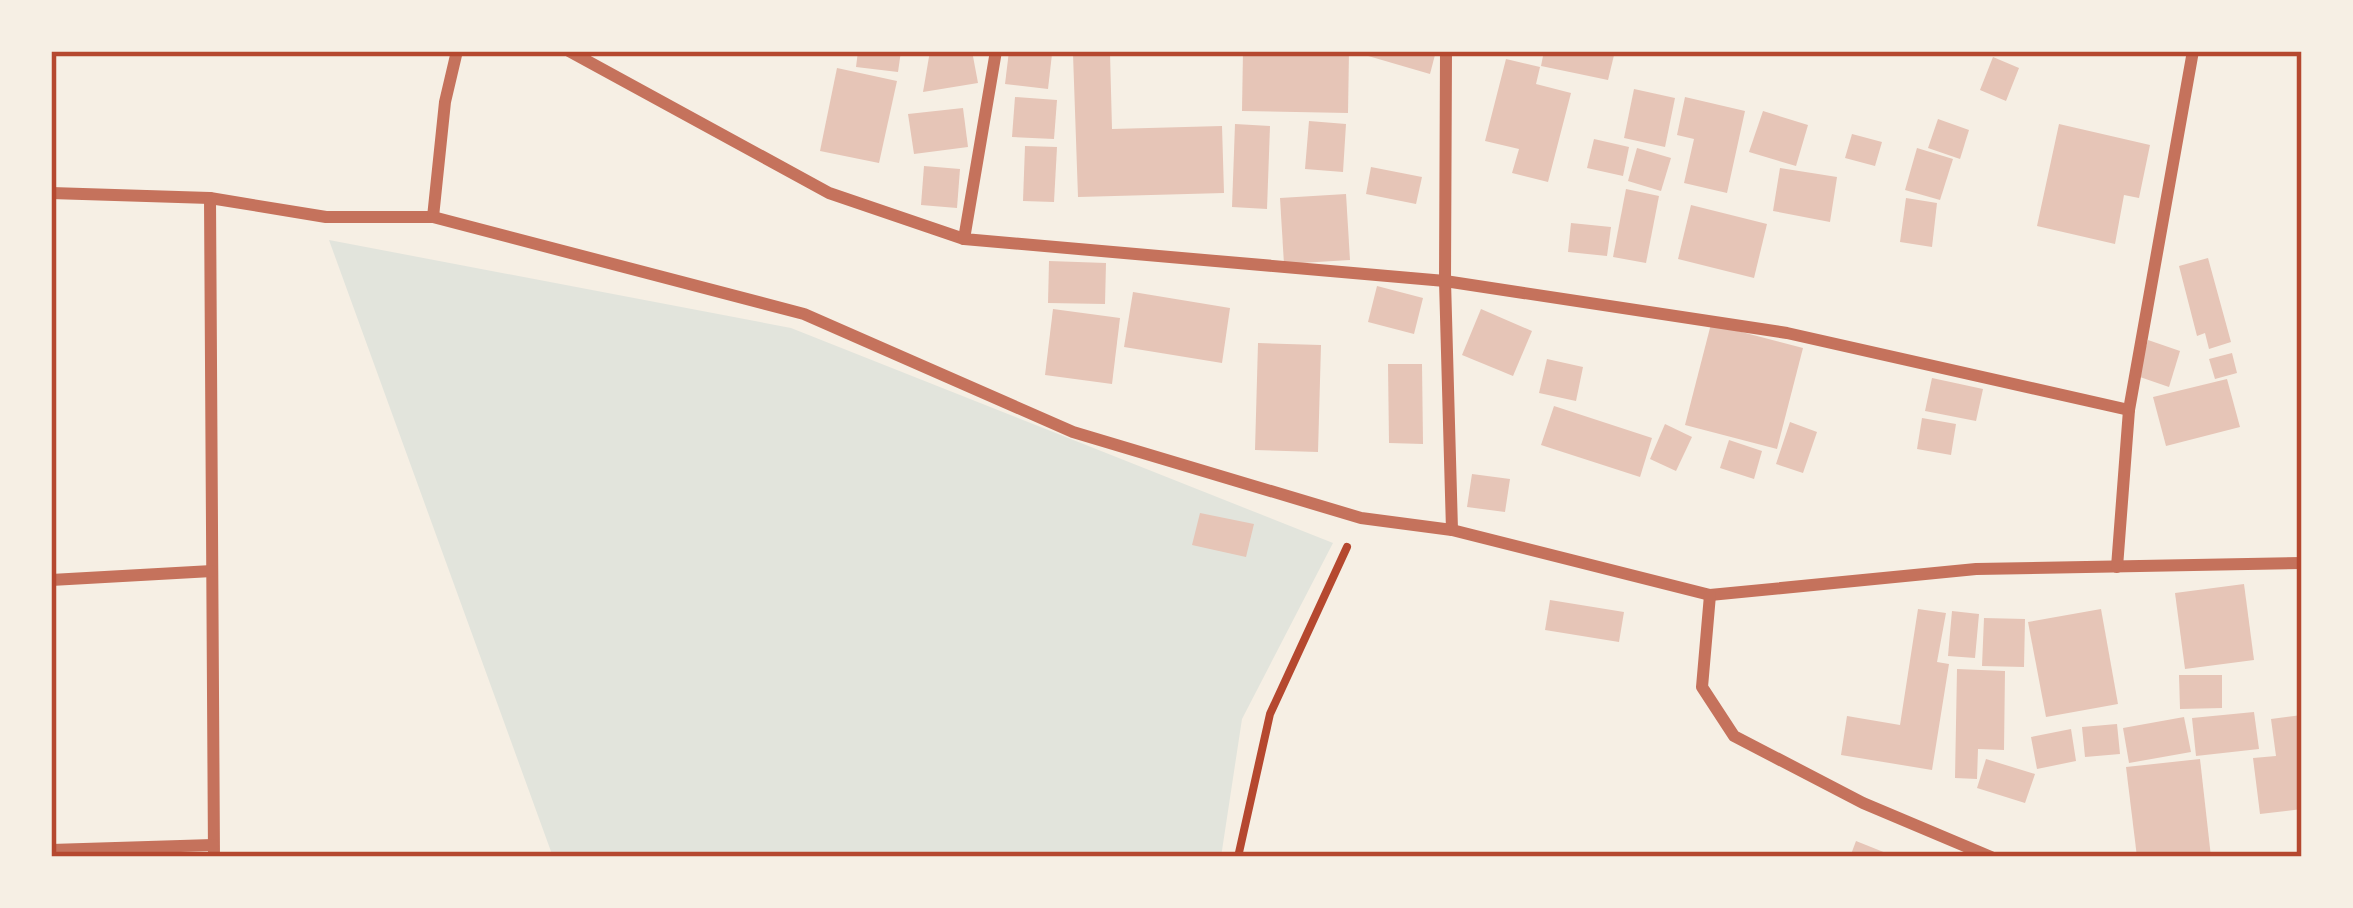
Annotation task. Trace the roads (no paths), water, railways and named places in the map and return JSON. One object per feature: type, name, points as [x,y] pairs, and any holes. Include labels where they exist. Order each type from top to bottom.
[{"type":"street","points":[[433,217],[445,102],[457,51]]},
{"type":"street","points":[[569,51],[829,193],[964,239],[1444,281],[1787,333],[2129,410]]},
{"type":"street","points":[[964,239],[996,51]]},
{"type":"street","points":[[1446,51],[1444,281],[1451,530]]},
{"type":"street","points":[[2116,567],[2129,410],[2193,51]]},
{"type":"street","points":[[51,194],[210,198],[326,217],[433,217],[805,314],[1072,431],[1361,518],[1451,530],[1710,595],[1976,569],[2302,563]]},
{"type":"street","points":[[51,850],[214,851],[210,198]]},
{"type":"street","points":[[51,580],[212,571]]},
{"type":"street","points":[[1710,595],[1702,687],[1734,736],[1863,803],[1991,857]]}]
